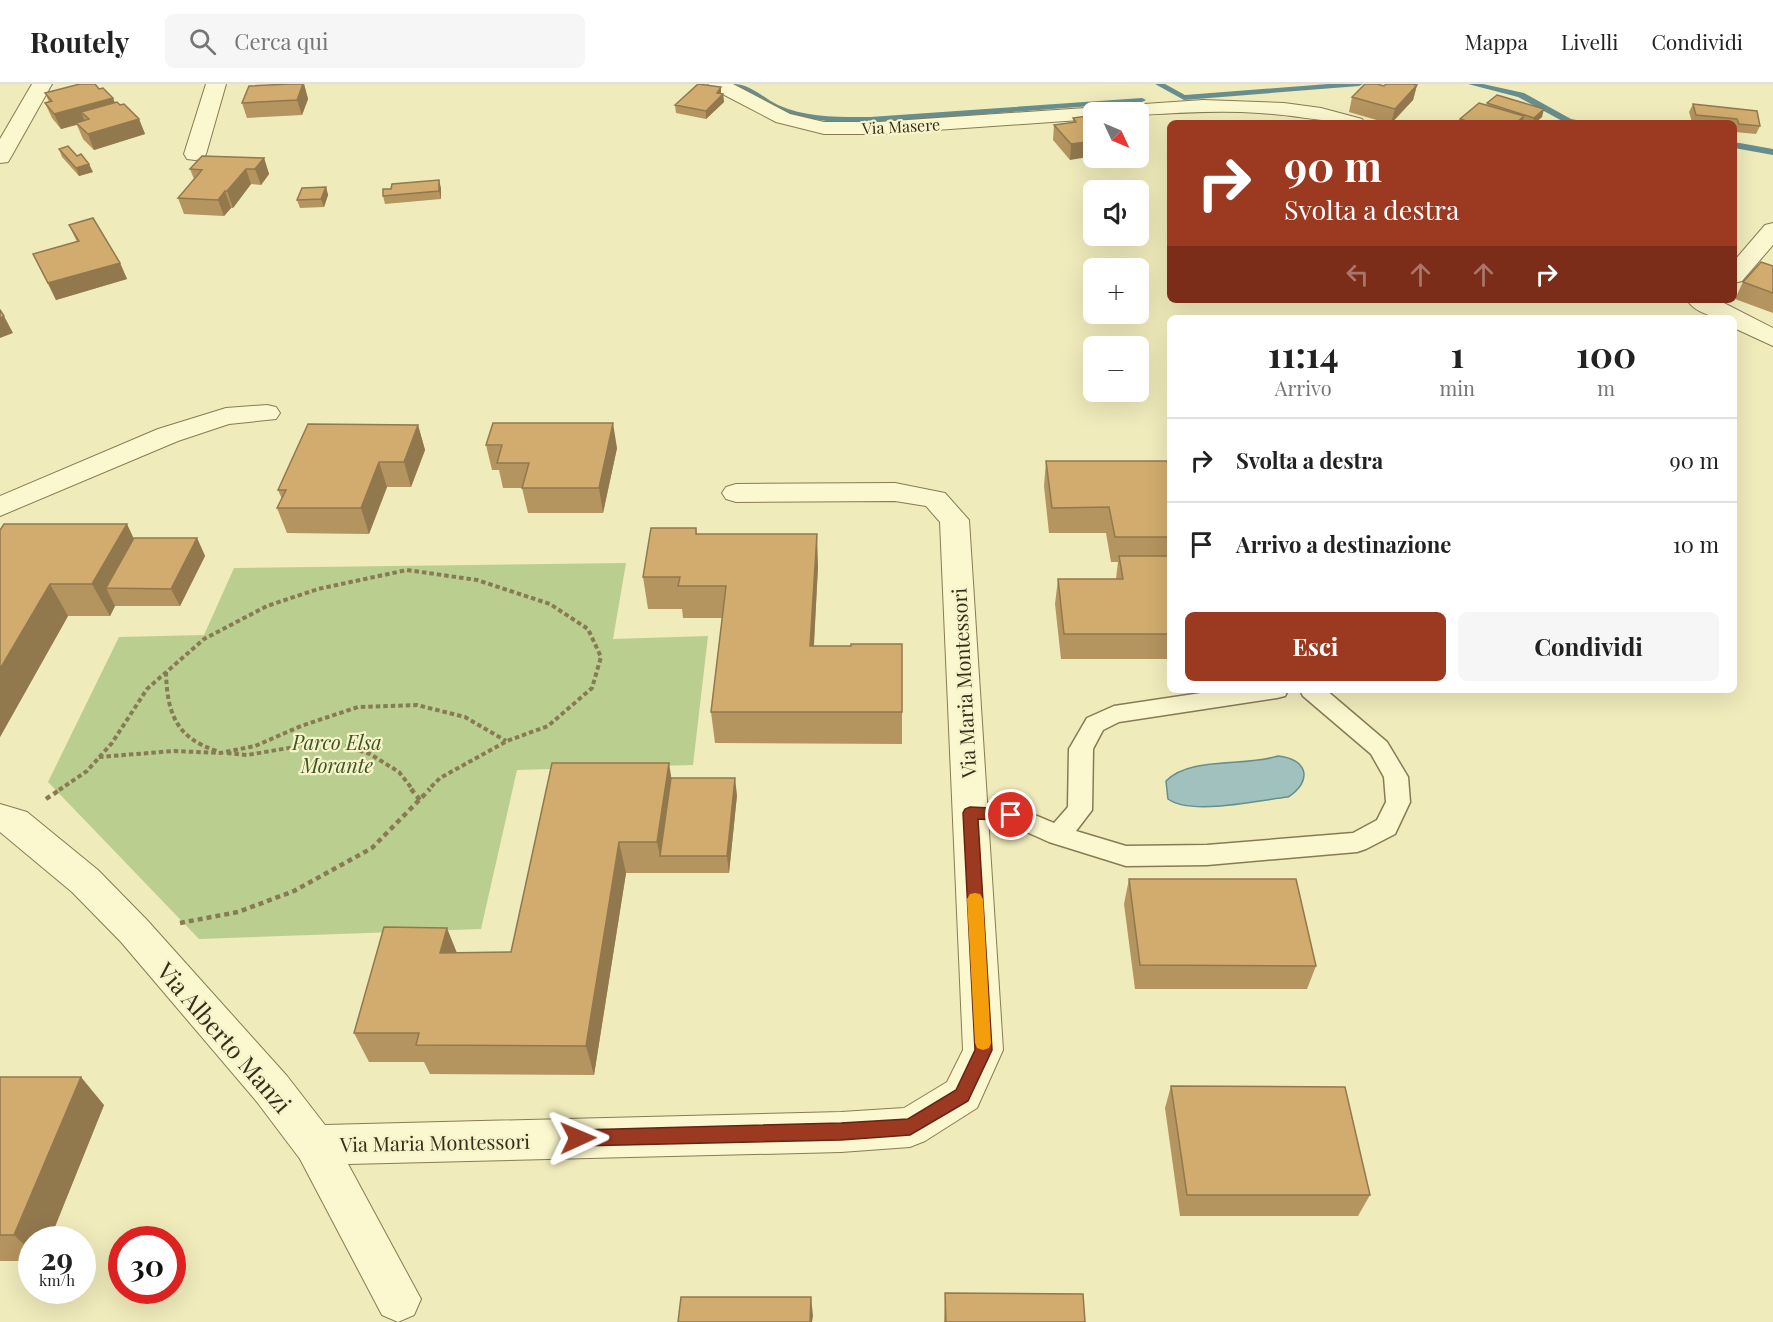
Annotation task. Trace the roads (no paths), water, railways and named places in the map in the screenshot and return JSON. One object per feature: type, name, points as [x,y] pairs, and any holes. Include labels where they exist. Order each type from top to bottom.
[{"type":"street","points":[[0,156],[42,84]]},
{"type":"street","points":[[195,154],[216,84]]},
{"type":"street","name":"Via Masere","points":[[718,84],[783,118],[824,128],[879,128],[1083,114]]},
{"type":"street","name":"Via Masere","points":[[1149,109],[1273,108],[1312,112],[1343,120]]},
{"type":"street","points":[[1737,272],[1773,230]]},
{"type":"street","points":[[1706,303],[1729,315]]},
{"type":"street","points":[[1737,319],[1773,338]]},
{"type":"street","points":[[0,507],[77,472],[168,435],[226,416],[267,413]]},
{"type":"street","name":"Via Maria Montessori","points":[[315,1145],[841,1132],[910,1127],[962,1095],[983,1050],[954,520],[934,499],[895,492],[736,493]]},
{"type":"street","name":"Via Alberto Manzi","points":[[7,820],[85,881],[134,931],[272,1089],[315,1145],[398,1299]]},
{"type":"lane","points":[[1058,835],[1080,810],[1081,749],[1095,724],[1114,714],[1257,693]]},
{"type":"lane","points":[[970,813],[1011,815],[1058,835],[1126,856],[1195,855],[1357,842],[1386,827],[1398,802],[1396,777],[1379,748],[1315,693]]},
{"type":"water","points":[[1278,756],[1296,761],[1304,772],[1301,784],[1288,797],[1208,807],[1179,804],[1168,799],[1166,781],[1176,773],[1203,765]]},
{"type":"waterway","points":[[737,84],[776,107],[831,120],[870,120],[1142,100]]},
{"type":"waterway","points":[[1159,84],[1184,98],[1359,84]]},
{"type":"waterway","points":[[1472,84],[1521,95],[1567,120]]},
{"type":"waterway","points":[[1737,146],[1773,152]]},
{"type":"park label","name":"Parco Elsa Morante","points":[[337,752]]}]
